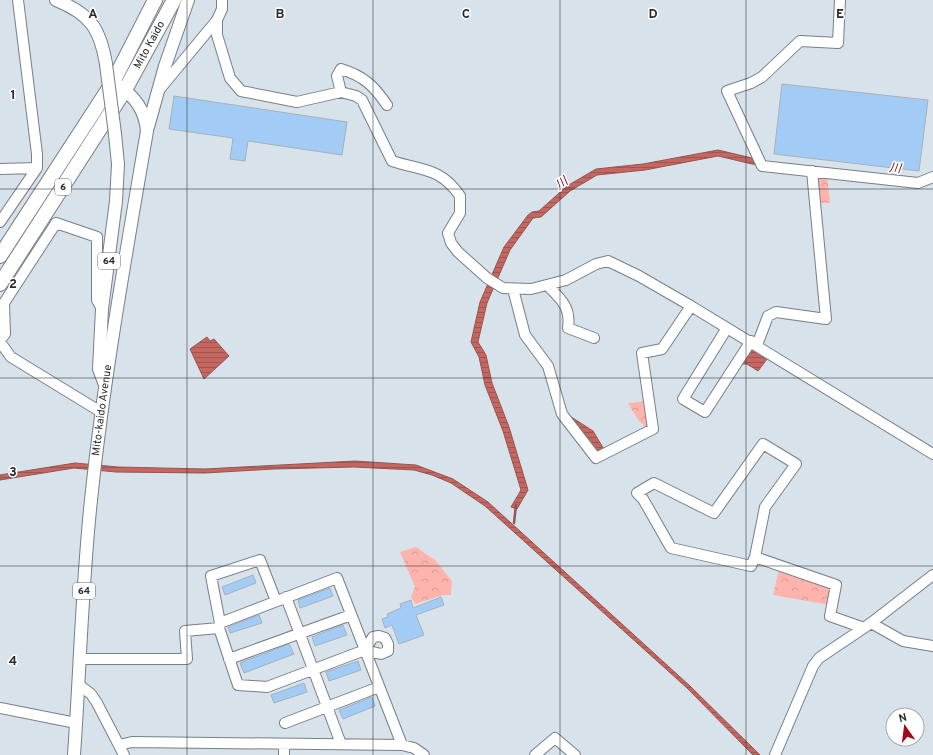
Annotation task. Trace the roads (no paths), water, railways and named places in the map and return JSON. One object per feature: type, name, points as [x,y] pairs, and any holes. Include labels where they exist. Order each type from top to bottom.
[{"type":"highway","name":"Mito Kaido","points":[[113,82],[155,0]]},
{"type":"highway","name":"Mito Kaido","points":[[125,90],[174,0]]},
{"type":"highway","name":"6","points":[[0,256],[113,82]]},
{"type":"highway","name":"6","points":[[0,284],[125,90]]},
{"type":"main road","name":"64","points":[[56,0],[81,13],[90,21],[101,39],[116,134],[118,164],[116,201],[102,309],[99,369],[106,386]]},
{"type":"main road","points":[[147,131],[157,92],[188,0]]},
{"type":"main road","name":"Mito-kaido Avenue","points":[[74,755],[79,659],[91,502],[101,412],[120,284],[147,131],[143,112],[125,90],[113,82]]},
{"type":"street","points":[[0,222],[36,168],[37,154],[18,0]]},
{"type":"street","points":[[157,92],[217,20],[222,9],[222,0]]},
{"type":"street","points":[[840,0],[838,44],[800,41],[762,77],[751,83],[727,91],[762,166],[918,183],[933,176]]},
{"type":"street","points":[[217,20],[217,34],[230,78],[241,91],[297,102],[341,92],[356,96],[362,100],[392,161],[434,172],[444,177],[455,188],[460,196],[461,205],[460,212],[448,233],[451,243],[458,252],[487,278],[503,288],[531,289],[547,285],[566,280],[602,261],[608,261],[639,276],[754,343],[933,454]]},
{"type":"street","points":[[341,92],[337,76],[341,69],[352,72],[374,87],[387,105]]},
{"type":"street","points":[[0,169],[36,168]]},
{"type":"street","points":[[727,328],[683,399],[705,412],[754,343],[768,316],[776,312],[826,319],[812,171]]},
{"type":"street","points":[[101,412],[11,357],[0,341],[5,334],[4,302],[56,223],[97,237],[97,300],[102,309]]},
{"type":"street","points":[[547,285],[563,301],[570,317],[568,328],[594,338]]},
{"type":"street","points":[[513,289],[525,335],[548,366],[562,414],[596,458],[653,429],[642,353],[662,349],[691,306]]},
{"type":"street","points":[[763,444],[796,464],[765,507],[755,557],[751,566],[671,548],[637,493],[654,483],[714,513],[763,444]]},
{"type":"street","points":[[755,557],[836,585],[830,616],[868,625],[903,641],[933,646]]},
{"type":"street","points":[[341,744],[313,670],[299,634],[260,560],[212,576],[219,626],[238,685],[267,687],[313,670],[365,650]]},
{"type":"street","points":[[775,755],[813,666],[819,658],[868,625],[933,575]]},
{"type":"street","points":[[79,659],[187,659],[185,631],[219,626],[281,599],[337,578],[402,745]]},
{"type":"street","points":[[230,659],[351,615]]},
{"type":"street","points":[[78,685],[91,694],[97,703],[124,755]]},
{"type":"street","points":[[285,723],[379,687]]},
{"type":"street","points":[[0,708],[76,724]]},
{"type":"street","points":[[535,755],[556,738],[575,755]]},
{"type":"street","points":[[119,745],[132,742],[402,745],[414,748],[424,755]]},
{"type":"street","points":[[284,744],[284,755]]},
{"type":"waterway","name":"川","points":[[514,523],[516,505]]}]
